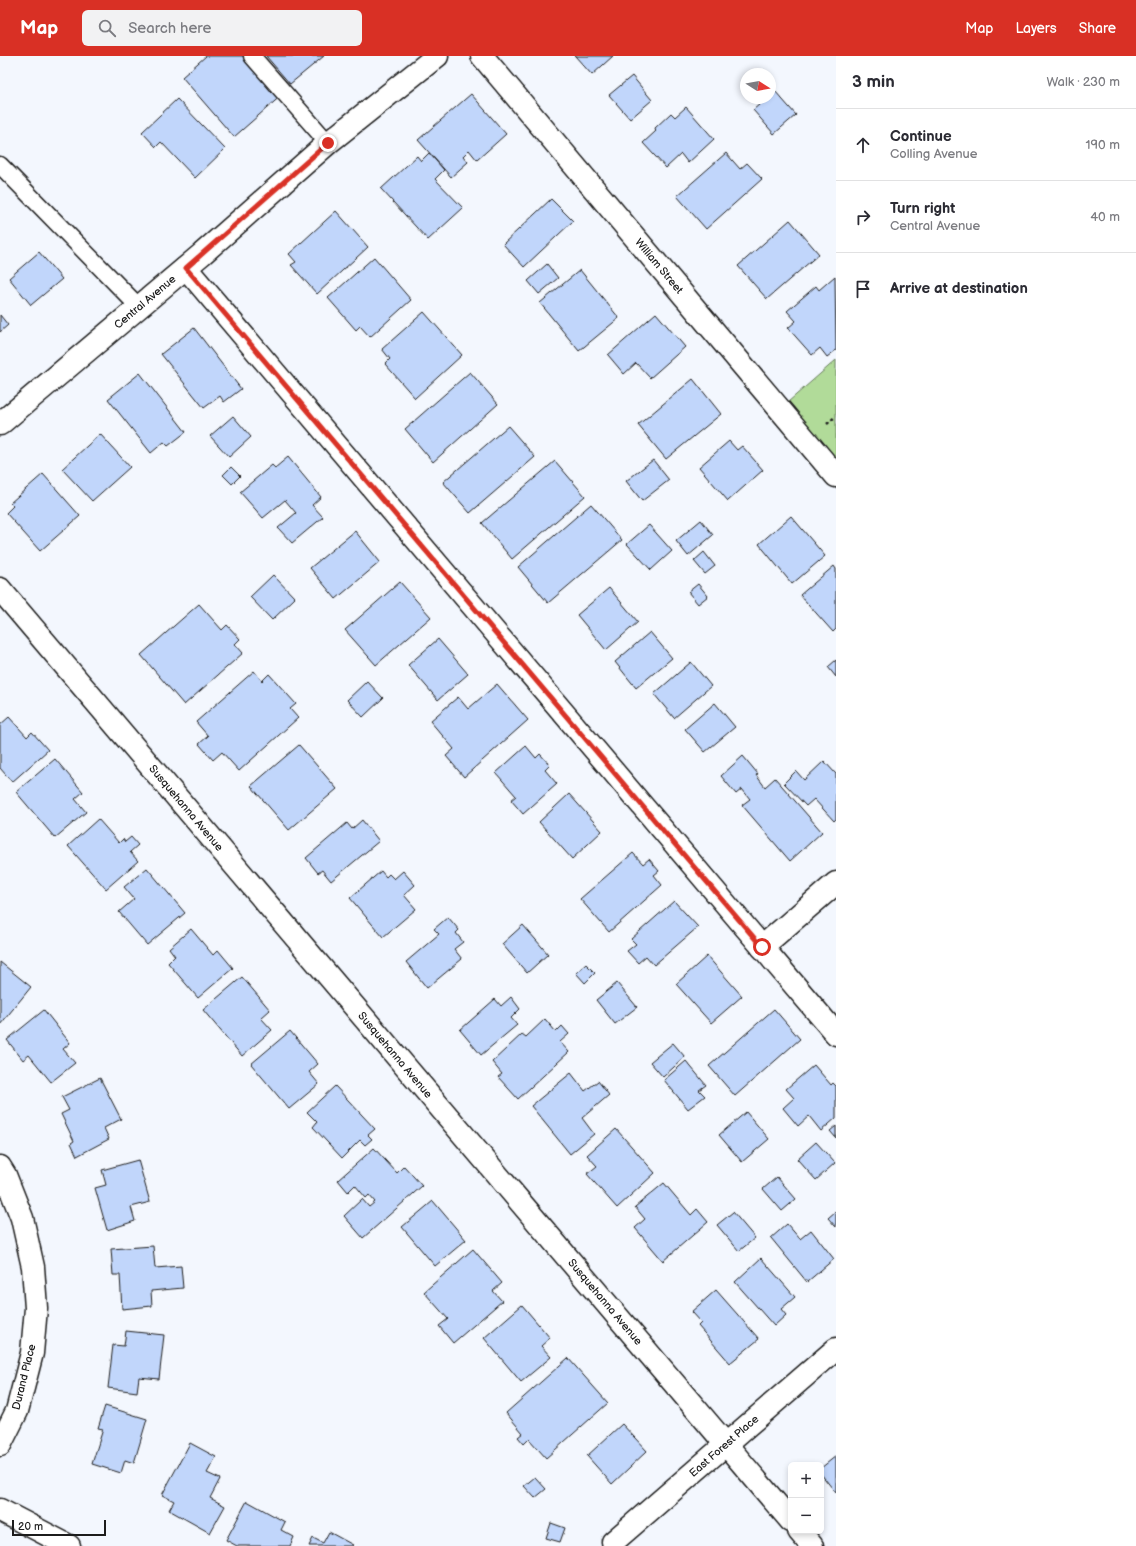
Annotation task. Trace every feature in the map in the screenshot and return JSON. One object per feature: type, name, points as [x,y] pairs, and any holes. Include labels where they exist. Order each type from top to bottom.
[{"type":"street","name":"Central Avenue","points":[[0,424],[186,268],[328,143],[437,56]]},
{"type":"street","name":"William Street","points":[[482,56],[836,476]]},
{"type":"street","points":[[186,268],[836,1034]]},
{"type":"street","name":"Susquehanna Avenue","points":[[0,589],[788,1517]]},
{"type":"street","points":[[762,947],[836,883]]},
{"type":"street","name":"Durand Place","points":[[0,1167],[5,1175],[22,1218],[33,1267],[36,1308],[32,1353],[16,1411],[0,1445]]},
{"type":"street","name":"East Forest Place","points":[[613,1542],[836,1349]]},
{"type":"street","points":[[0,1510],[69,1546]]},
{"type":"street","points":[[802,1534],[812,1546]]},
{"type":"lane","points":[[252,56],[328,143]]},
{"type":"lane","points":[[0,166],[140,307]]},
{"type":"green space","points":[[836,360],[836,479],[780,409]]},
{"type":"building","points":[[206,56],[250,56],[283,94],[234,137],[182,77]]},
{"type":"building","points":[[266,56],[324,56],[290,84]]},
{"type":"building","points":[[575,56],[613,56],[592,75]]},
{"type":"building","points":[[632,76],[652,100],[630,119],[609,95]]},
{"type":"building","points":[[776,92],[796,115],[774,134],[753,110],[760,104],[776,104]]},
{"type":"building","points":[[471,94],[506,134],[477,160],[469,150],[463,156],[468,162],[451,177],[418,140]]},
{"type":"building","points":[[177,99],[225,149],[195,178],[161,142],[156,147],[142,132]]},
{"type":"building","points":[[686,107],[714,139],[688,163],[681,154],[666,168],[643,143],[656,131],[655,128],[671,113],[675,117]]},
{"type":"building","points":[[429,153],[444,170],[435,179],[463,208],[428,240],[381,189],[417,156],[421,161]]},
{"type":"building","points":[[726,153],[740,169],[747,163],[762,179],[706,229],[677,196]]},
{"type":"building","points":[[551,199],[573,221],[524,267],[503,244]]},
{"type":"building","points":[[336,211],[368,247],[317,294],[291,265],[296,262],[289,254]]},
{"type":"building","points":[[790,220],[819,254],[767,299],[738,266]]},
{"type":"building","points":[[39,252],[62,279],[31,305],[9,278]]},
{"type":"building","points":[[374,257],[411,300],[370,337],[360,326],[356,330],[328,298]]},
{"type":"building","points":[[547,264],[558,278],[539,294],[528,281]]},
{"type":"building","points":[[580,270],[619,318],[579,351],[540,303]]},
{"type":"building","points":[[835,276],[836,350],[827,357],[820,348],[812,355],[788,328],[796,321],[787,311],[816,286],[819,290]]},
{"type":"building","points":[[424,312],[462,355],[415,398],[385,364],[390,359],[382,349]]},
{"type":"building","points":[[656,313],[685,347],[650,378],[636,363],[624,374],[608,355]]},
{"type":"building","points":[[0,315],[8,325],[0,332]]},
{"type":"building","points":[[194,328],[241,389],[224,402],[220,396],[204,408],[161,354]]},
{"type":"building","points":[[470,372],[498,404],[433,462],[405,429]]},
{"type":"building","points":[[140,373],[186,432],[168,446],[164,442],[151,453],[108,399]]},
{"type":"building","points":[[693,379],[721,414],[666,459],[638,425]]},
{"type":"building","points":[[233,416],[251,437],[229,457],[210,436]]},
{"type":"building","points":[[508,426],[535,457],[470,513],[443,482]]},
{"type":"building","points":[[100,434],[130,467],[92,501],[62,469]]},
{"type":"building","points":[[729,441],[737,450],[742,446],[763,470],[728,501],[699,467]]},
{"type":"building","points":[[288,457],[321,497],[312,505],[323,517],[292,543],[278,528],[296,513],[285,500],[263,518],[240,492],[272,465],[275,468]]},
{"type":"building","points":[[653,460],[669,480],[642,501],[626,481]]},
{"type":"building","points":[[555,461],[585,496],[512,559],[482,523]]},
{"type":"building","points":[[231,467],[240,476],[232,484],[223,475]]},
{"type":"building","points":[[43,474],[80,516],[40,551],[6,513],[13,506],[10,503]]},
{"type":"building","points":[[591,504],[622,540],[548,603],[518,567]]},
{"type":"building","points":[[791,516],[825,556],[792,584],[759,544]]},
{"type":"building","points":[[701,520],[713,535],[688,556],[676,541]]},
{"type":"building","points":[[649,525],[672,551],[651,570],[627,544]]},
{"type":"building","points":[[355,531],[380,562],[336,599],[310,568]]},
{"type":"building","points":[[704,552],[715,566],[705,574],[694,561]]},
{"type":"building","points":[[834,566],[836,569],[836,629],[833,632],[800,595]]},
{"type":"building","points":[[273,575],[295,598],[272,620],[250,597]]},
{"type":"building","points":[[400,582],[431,617],[376,665],[345,630]]},
{"type":"building","points":[[698,584],[708,596],[698,604],[688,592]]},
{"type":"building","points":[[609,588],[638,622],[606,650],[577,615]]},
{"type":"building","points":[[199,604],[222,630],[227,625],[240,639],[235,644],[243,653],[184,705],[141,655]]},
{"type":"building","points":[[650,632],[672,658],[636,688],[615,662]]},
{"type":"building","points":[[438,639],[468,674],[438,700],[408,665]]},
{"type":"building","points":[[836,660],[836,677],[828,667]]},
{"type":"building","points":[[691,662],[711,686],[674,718],[654,694]]},
{"type":"building","points":[[254,671],[262,681],[269,674],[296,704],[290,709],[298,718],[239,771],[222,752],[213,760],[199,744],[208,736],[196,722]]},
{"type":"building","points":[[367,681],[383,698],[363,717],[347,700]]},
{"type":"building","points":[[497,684],[528,720],[464,777],[446,756],[454,749],[430,721],[458,697],[468,709]]},
{"type":"building","points":[[715,703],[735,727],[705,752],[685,729]]},
{"type":"building","points":[[9,717],[27,737],[32,732],[48,750],[12,782],[0,768],[0,725]]},
{"type":"building","points":[[299,745],[337,789],[289,830],[251,786]]},
{"type":"building","points":[[526,746],[536,758],[540,754],[550,765],[545,770],[557,784],[523,814],[511,800],[516,796],[496,773]]},
{"type":"building","points":[[743,756],[758,774],[756,775],[765,787],[775,778],[822,832],[790,861],[742,805],[750,799],[742,789],[736,794],[721,776]]},
{"type":"building","points":[[55,759],[83,792],[75,799],[86,812],[55,838],[16,792]]},
{"type":"building","points":[[824,761],[836,774],[836,819],[834,821],[814,799],[806,806],[784,783],[796,771],[804,780]]},
{"type":"building","points":[[569,794],[602,831],[572,859],[539,822]]},
{"type":"building","points":[[98,819],[119,843],[123,839],[125,842],[131,837],[138,845],[130,852],[138,861],[106,889],[68,846]]},
{"type":"building","points":[[362,820],[379,841],[331,881],[322,870],[318,873],[306,858],[347,823],[352,829]]},
{"type":"building","points":[[633,853],[643,864],[649,859],[659,871],[654,875],[662,885],[609,932],[580,899]]},
{"type":"building","points":[[147,868],[185,913],[147,945],[119,912],[134,899],[124,887]]},
{"type":"building","points":[[381,871],[386,877],[389,874],[394,879],[403,871],[415,885],[404,895],[416,909],[383,937],[350,898]]},
{"type":"building","points":[[674,901],[698,927],[654,965],[646,956],[638,963],[627,951],[636,944],[631,939]]},
{"type":"building","points":[[448,917],[459,930],[456,933],[463,942],[454,949],[462,959],[427,988],[406,962],[439,934],[434,929]]},
{"type":"building","points":[[523,925],[548,954],[527,973],[502,944]]},
{"type":"building","points":[[191,929],[213,955],[218,950],[233,968],[198,998],[168,963],[175,956],[169,948]]},
{"type":"building","points":[[707,956],[742,996],[711,1023],[676,984]]},
{"type":"building","points":[[0,962],[31,987],[0,1025]]},
{"type":"building","points":[[586,964],[595,973],[585,983],[576,973]]},
{"type":"building","points":[[242,977],[270,1010],[261,1018],[272,1030],[242,1056],[203,1010]]},
{"type":"building","points":[[617,983],[637,1007],[615,1024],[596,1000]]},
{"type":"building","points":[[511,997],[520,1009],[511,1018],[517,1025],[481,1055],[460,1030],[495,999],[501,1006]]},
{"type":"building","points":[[774,1009],[800,1039],[735,1096],[709,1066]]},
{"type":"building","points":[[44,1010],[70,1043],[63,1049],[75,1063],[51,1082],[29,1055],[23,1060],[7,1040]]},
{"type":"building","points":[[545,1019],[556,1032],[562,1026],[569,1034],[560,1042],[569,1052],[518,1099],[498,1077],[502,1074],[492,1062],[522,1034],[526,1037]]},
{"type":"building","points":[[290,1031],[318,1064],[309,1072],[319,1084],[289,1109],[251,1064]]},
{"type":"building","points":[[673,1043],[685,1057],[663,1077],[650,1062]]},
{"type":"building","points":[[686,1061],[706,1085],[699,1090],[705,1096],[688,1109],[664,1080]]},
{"type":"building","points":[[814,1065],[831,1085],[833,1083],[836,1086],[836,1118],[821,1131],[809,1116],[798,1126],[783,1108],[794,1098],[786,1089]]},
{"type":"building","points":[[571,1073],[585,1091],[598,1081],[609,1095],[582,1118],[594,1134],[570,1154],[531,1106]]},
{"type":"building","points":[[100,1078],[121,1119],[104,1128],[109,1139],[77,1156],[71,1143],[74,1141],[61,1114],[69,1110],[62,1097]]},
{"type":"building","points":[[335,1086],[375,1129],[368,1135],[372,1139],[365,1145],[360,1140],[342,1158],[313,1127],[317,1122],[307,1112]]},
{"type":"building","points":[[746,1112],[769,1139],[742,1162],[719,1135]]},
{"type":"building","points":[[836,1126],[836,1138],[830,1131]]},
{"type":"building","points":[[616,1129],[655,1173],[617,1208],[587,1174],[597,1166],[587,1155]]},
{"type":"building","points":[[816,1142],[835,1163],[816,1180],[797,1159]]},
{"type":"building","points":[[374,1148],[397,1173],[404,1166],[422,1186],[363,1238],[344,1216],[362,1199],[369,1207],[375,1202],[369,1195],[366,1198],[355,1185],[348,1192],[338,1180]]},
{"type":"building","points":[[138,1160],[150,1202],[131,1207],[135,1221],[107,1230],[95,1188],[106,1185],[102,1170]]},
{"type":"building","points":[[777,1177],[796,1199],[782,1211],[763,1189]]},
{"type":"building","points":[[664,1183],[691,1215],[697,1209],[708,1222],[663,1261],[635,1228],[645,1219],[635,1207]]},
{"type":"building","points":[[433,1201],[466,1240],[435,1266],[402,1227]]},
{"type":"building","points":[[836,1211],[836,1227],[828,1218]]},
{"type":"building","points":[[733,1212],[755,1238],[739,1251],[717,1225]]},
{"type":"building","points":[[787,1224],[800,1239],[811,1230],[834,1259],[807,1282],[771,1238]]},
{"type":"building","points":[[153,1246],[155,1268],[181,1266],[183,1288],[151,1291],[152,1306],[122,1309],[120,1275],[113,1275],[111,1249]]},
{"type":"building","points":[[473,1249],[502,1283],[493,1291],[502,1301],[453,1343],[439,1326],[448,1319],[424,1292]]},
{"type":"building","points":[[761,1258],[795,1297],[781,1309],[786,1315],[774,1326],[735,1282]]},
{"type":"building","points":[[716,1290],[759,1339],[730,1363],[698,1326],[701,1323],[691,1312]]},
{"type":"building","points":[[522,1305],[550,1338],[541,1346],[551,1357],[521,1382],[484,1338]]},
{"type":"building","points":[[126,1331],[164,1335],[159,1379],[139,1377],[137,1392],[108,1388],[113,1345],[124,1346]]},
{"type":"building","points":[[568,1358],[608,1403],[546,1458],[529,1439],[524,1444],[518,1437],[523,1433],[506,1413]]},
{"type":"building","points":[[105,1406],[147,1419],[134,1463],[125,1460],[121,1473],[92,1464],[103,1429],[98,1428]]},
{"type":"building","points":[[622,1424],[647,1451],[612,1484],[587,1456]]},
{"type":"building","points":[[190,1443],[216,1457],[207,1473],[220,1479],[210,1498],[225,1506],[210,1533],[169,1510],[174,1501],[162,1495]]},
{"type":"building","points":[[836,1456],[836,1493],[824,1478],[824,1466]]},
{"type":"building","points":[[535,1477],[546,1489],[535,1498],[524,1486]]},
{"type":"building","points":[[247,1501],[285,1522],[281,1530],[294,1537],[290,1546],[237,1546],[226,1540]]},
{"type":"building","points":[[551,1523],[565,1528],[560,1542],[546,1538]]},
{"type":"building","points":[[329,1532],[353,1545],[309,1546],[313,1538],[323,1543]]},
{"type":"route","points":[[328,143],[186,268],[762,947]]}]
